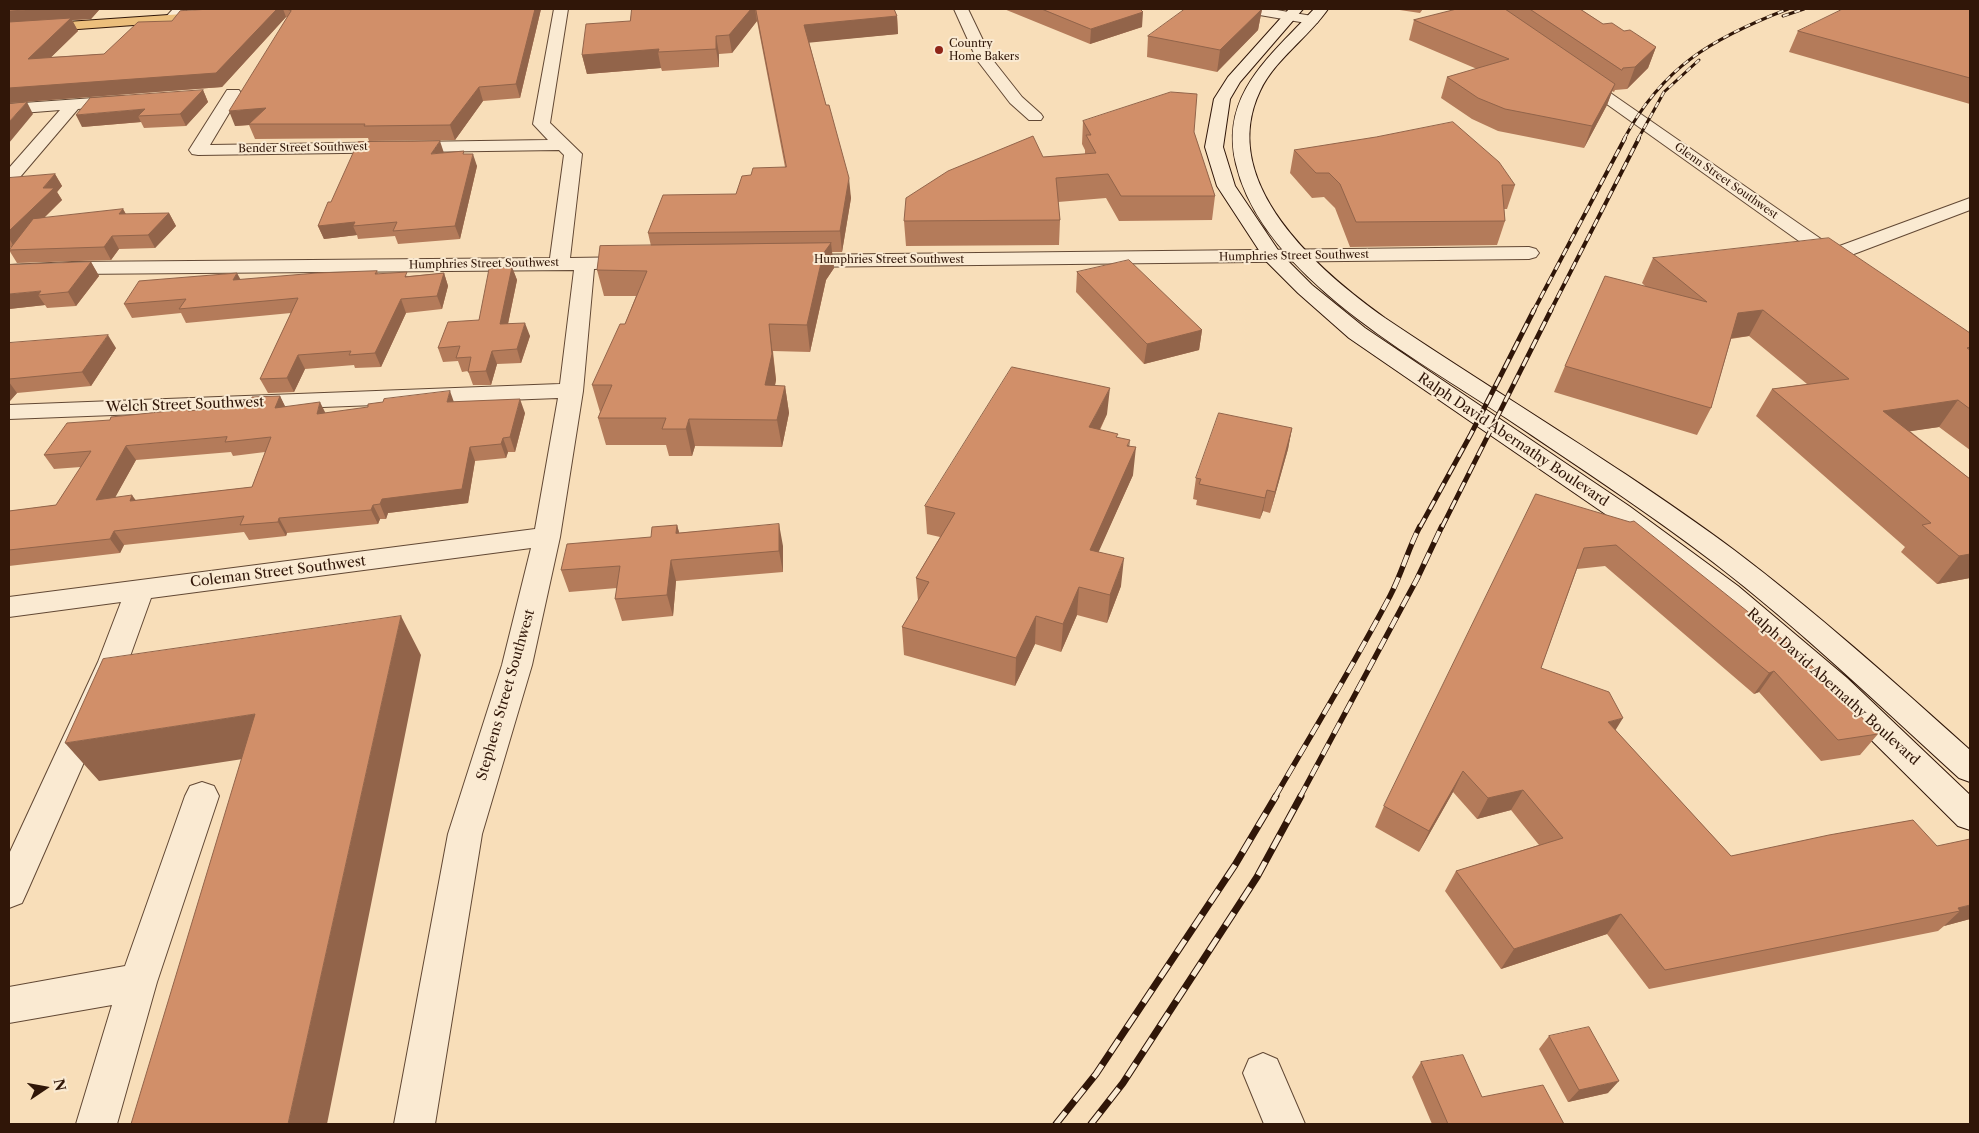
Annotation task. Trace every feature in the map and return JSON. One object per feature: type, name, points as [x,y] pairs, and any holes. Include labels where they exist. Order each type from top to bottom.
[{"type":"main road","points":[[9,30],[176,14],[223,15]]},
{"type":"street","points":[[562,9],[542,124],[564,145]]},
{"type":"street","points":[[960,9],[985,60],[1016,100],[1035,117]]},
{"type":"street","points":[[1248,9],[1316,14]]},
{"type":"street","name":"Ralph David Abernathy Boulevard","points":[[1292,12],[1234,80],[1222,99],[1214,147],[1226,186],[1273,257],[1304,289],[1365,338],[1620,512],[1728,593],[1836,686],[1970,816]]},
{"type":"street","name":"Ralph David Abernathy Boulevard","points":[[1316,14],[1255,82],[1244,109],[1240,130],[1242,154],[1249,179],[1261,206],[1298,256],[1339,293],[1383,326],[1592,465],[1716,551],[1775,595],[1970,768]]},
{"type":"street","name":"Glenn Street Southwest","points":[[1568,70],[1857,272]]},
{"type":"street","name":"Bender Street Southwest","points":[[216,94],[233,93],[198,150],[564,145]]},
{"type":"street","points":[[9,109],[140,100]]},
{"type":"street","points":[[9,179],[74,104]]},
{"type":"street","name":"Stephens Street Southwest","points":[[414,1124],[466,834],[517,665],[547,537],[571,391],[573,154],[564,145]]},
{"type":"street","points":[[1832,255],[1970,204]]},
{"type":"street","name":"Humphries Street Southwest","points":[[772,261],[1529,253]]},
{"type":"street","name":"Humphries Street Southwest","points":[[9,272],[72,268],[650,262]]},
{"type":"street","name":"Welch Street Southwest","points":[[9,412],[571,391]]},
{"type":"street","name":"Coleman Street Southwest","points":[[9,606],[135,603],[547,537]]},
{"type":"street","points":[[9,892],[128,660],[135,603]]},
{"type":"street","points":[[96,1124],[138,982],[202,796]]},
{"type":"street","points":[[9,1005],[138,982]]},
{"type":"street","points":[[1263,1073],[1284,1124]]},
{"type":"building","points":[[9,9],[43,9],[9,11]]},
{"type":"building","points":[[277,9],[216,73],[9,88],[9,22],[71,18],[28,59],[104,54],[138,22],[172,21],[180,11]]},
{"type":"building","points":[[287,9],[535,9],[516,84],[479,87],[450,125],[249,124],[266,108],[229,111],[291,11]]},
{"type":"building","points":[[632,9],[751,9],[729,35],[716,36],[716,49],[658,52],[659,49],[582,55],[586,24],[630,21]]},
{"type":"building","points":[[756,9],[894,9],[897,16],[804,25],[849,178],[840,231],[648,233],[663,195],[736,194],[742,176],[751,175],[753,168],[786,167]]},
{"type":"building","points":[[1042,9],[1140,9],[1143,12],[1091,29]]},
{"type":"building","points":[[1185,9],[1262,9],[1220,50],[1148,36]]},
{"type":"building","points":[[1457,9],[1505,9],[1615,84],[1592,126],[1505,109],[1478,98],[1447,77],[1509,59],[1414,20]]},
{"type":"building","points":[[1530,9],[1580,9],[1603,24],[1612,23],[1624,31],[1630,30],[1656,47],[1635,67],[1623,68],[1622,70]]},
{"type":"building","points":[[1843,9],[1970,9],[1970,78],[1798,31]]},
{"type":"building","points":[[203,90],[180,114],[138,116],[145,109],[76,115],[90,98]]},
{"type":"building","points":[[1171,92],[1197,94],[1194,132],[1215,196],[1121,196],[1108,174],[1056,178],[1060,220],[904,221],[906,198],[948,171],[1033,136],[1043,157],[1096,153],[1086,135],[1091,135],[1083,121]]},
{"type":"building","points":[[27,102],[9,122],[9,104]]},
{"type":"building","points":[[1453,122],[1499,162],[1515,185],[1502,185],[1505,221],[1356,222],[1340,184],[1329,173],[1316,173],[1294,150],[1376,137]]},
{"type":"building","points":[[440,141],[431,154],[464,151],[463,154],[473,154],[455,226],[393,231],[397,222],[353,226],[355,222],[318,226],[358,142]]},
{"type":"building","points":[[55,174],[43,188],[54,188],[9,231],[9,178]]},
{"type":"building","points":[[123,209],[119,214],[169,213],[148,235],[112,236],[104,247],[9,250],[33,219]]},
{"type":"building","points":[[1829,238],[1970,333],[1970,347],[1967,348],[1970,350],[1970,409],[1958,400],[1883,411],[1970,479],[1970,554],[1959,556],[1922,525],[1931,523],[1772,389],[1849,379],[1763,310],[1738,313],[1711,408],[1565,366],[1605,276],[1707,302],[1653,258]]},
{"type":"building","points":[[831,243],[823,254],[807,325],[769,324],[772,354],[765,385],[785,386],[777,420],[689,419],[686,429],[662,429],[666,418],[598,418],[612,385],[592,385],[620,324],[625,324],[647,271],[597,270],[600,246]]},
{"type":"building","points":[[1129,260],[1202,330],[1147,344],[1077,272]]},
{"type":"building","points":[[91,262],[68,292],[38,295],[41,291],[9,294],[9,265]]},
{"type":"building","points":[[512,267],[500,324],[525,323],[517,349],[492,351],[486,371],[468,372],[471,357],[456,358],[460,346],[438,348],[448,322],[479,320],[489,269]]},
{"type":"building","points":[[377,271],[375,274],[407,272],[405,277],[444,273],[437,296],[401,299],[375,353],[349,355],[351,351],[298,355],[287,378],[260,379],[298,298],[179,309],[186,299],[124,304],[139,281],[237,273],[233,280],[317,273]]},
{"type":"building","points":[[108,335],[82,372],[9,379],[9,343]]},
{"type":"building","points":[[1012,367],[1110,388],[1089,427],[1118,434],[1116,437],[1130,440],[1127,446],[1136,447],[1090,550],[1124,558],[1110,595],[1079,587],[1063,624],[1036,616],[1016,658],[902,627],[929,582],[916,578],[955,513],[925,506]]},
{"type":"building","points":[[450,391],[447,402],[520,399],[510,437],[503,438],[501,444],[470,447],[462,489],[382,499],[380,504],[373,505],[371,510],[279,518],[278,522],[240,525],[244,516],[114,531],[110,539],[9,550],[9,511],[56,505],[91,451],[44,455],[67,423],[110,420],[111,417],[189,409],[188,411],[248,405],[252,397],[280,396],[275,408],[320,402],[317,414],[368,407],[368,404],[383,402],[384,399]],"holes":[[[227,437],[225,442],[271,437],[252,487],[130,501],[132,495],[96,500],[126,446]]]},
{"type":"building","points":[[1219,413],[1292,428],[1275,492],[1267,490],[1265,498],[1199,484],[1201,479],[1196,478]]},
{"type":"building","points":[[1536,494],[1630,522],[1634,521],[1806,658],[1878,734],[1838,740],[1774,671],[1769,673],[1616,545],[1584,548],[1541,668],[1609,692],[1623,718],[1608,722],[1731,856],[1829,835],[1913,820],[1937,846],[1970,839],[1970,905],[1958,908],[1960,911],[1665,970],[1621,914],[1514,949],[1456,871],[1563,838],[1523,790],[1488,798],[1463,771],[1429,831],[1384,806]]},
{"type":"building","points":[[779,524],[779,551],[671,560],[667,595],[615,599],[620,566],[561,570],[567,544],[651,537],[652,527],[677,525],[676,533]]},
{"type":"building","points":[[401,616],[288,1124],[131,1124],[255,714],[65,743],[103,659]]},
{"type":"building","points":[[1589,1027],[1619,1081],[1579,1090],[1549,1036]]},
{"type":"building","points":[[1463,1055],[1482,1097],[1543,1085],[1564,1124],[1448,1124],[1421,1062]]},
{"type":"railway","points":[[1624,139],[1639,114],[1656,92],[1673,73],[1693,57],[1736,31],[1788,9]]},
{"type":"railway","points":[[1783,16],[1804,9]]},
{"type":"railway","points":[[1638,139],[1664,92],[1699,60]]},
{"type":"railway","points":[[1533,312],[1625,138]]},
{"type":"railway","points":[[1550,312],[1639,138]]},
{"type":"railway","points":[[1420,527],[1471,434],[1534,310]]},
{"type":"railway","points":[[1442,527],[1551,310]]},
{"type":"railway","points":[[1275,797],[1390,596],[1420,526]]},
{"type":"railway","points":[[1300,797],[1417,579],[1442,526]]},
{"type":"railway","points":[[1056,1124],[1096,1074],[1235,865],[1276,796]]},
{"type":"railway","points":[[1091,1124],[1123,1083],[1257,877],[1301,796]]},
{"type":"place","name":"Country Home Bakers","points":[[939,50]]}]
